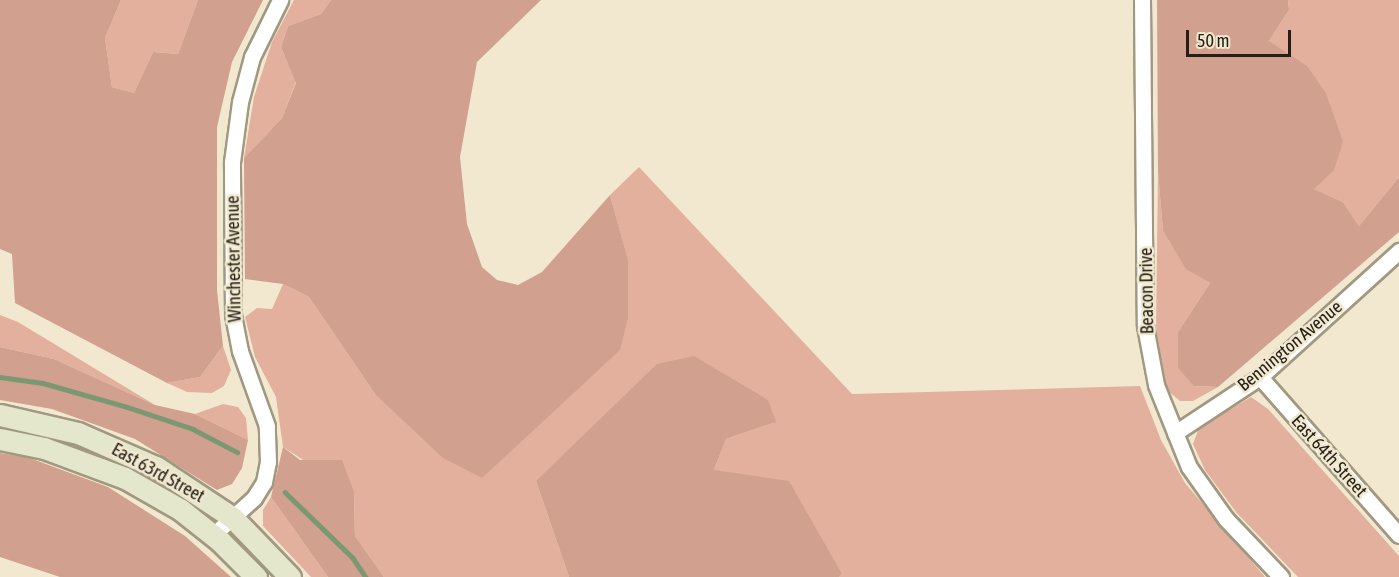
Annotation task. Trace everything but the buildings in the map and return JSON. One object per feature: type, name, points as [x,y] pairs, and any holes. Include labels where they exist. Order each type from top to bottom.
[{"type":"main road","name":"East 63rd Street","points":[[0,414],[78,433],[156,467],[233,518],[290,577]]},
{"type":"main road","name":"East 63rd Street","points":[[0,439],[44,448],[125,478],[182,510],[213,535],[256,577]]},
{"type":"street","name":"Winchester Avenue","points":[[213,535],[233,518],[264,482],[268,462],[267,426],[240,351],[233,315],[232,162],[240,102],[252,57],[280,0]]},
{"type":"street","name":"Beacon Drive","points":[[1142,0],[1145,326],[1156,385],[1189,467],[1226,519],[1281,577]]},
{"type":"street","name":"Bennington Avenue","points":[[1175,433],[1260,377],[1399,251]]},
{"type":"street","name":"East 64th Street","points":[[1260,377],[1399,535]]},
{"type":"shaded area","points":[[0,0],[121,0],[105,38],[112,87],[134,93],[153,52],[178,54],[198,0],[263,0],[232,62],[217,127],[217,290],[223,346],[200,377],[167,383],[15,303],[12,254],[0,249]]},
{"type":"shaded area","points":[[121,0],[198,0],[178,54],[153,52],[134,93],[112,87],[105,38]]},
{"type":"shaded area","points":[[294,0],[331,0],[321,14],[288,26],[281,47],[296,82],[282,118],[244,158],[254,97],[272,42]]},
{"type":"shaded area","points":[[331,0],[541,0],[477,62],[460,157],[467,224],[482,267],[497,280],[518,285],[542,272],[610,195],[628,260],[628,318],[620,350],[482,478],[443,458],[375,394],[309,297],[283,284],[245,279],[244,158],[282,118],[296,83],[281,47],[288,26],[321,14]]},
{"type":"shaded area","points":[[1157,0],[1288,0],[1289,10],[1269,41],[1307,66],[1326,93],[1343,142],[1334,170],[1314,189],[1343,202],[1359,226],[1399,177],[1399,232],[1218,387],[1194,386],[1178,368],[1178,332],[1210,283],[1186,269],[1163,231],[1158,172]]},
{"type":"shaded area","points":[[1288,0],[1399,0],[1399,177],[1359,226],[1343,202],[1314,189],[1269,41],[1289,10]]},
{"type":"shaded area","points":[[639,167],[852,394],[1140,386],[1161,440],[1185,483],[1265,577],[839,577],[842,574],[714,470],[726,439],[776,422],[536,481],[569,577],[384,577],[355,536],[354,492],[283,447],[276,397],[255,357],[245,317],[257,308],[272,309],[283,284],[309,297],[375,394],[628,261],[610,195]]},
{"type":"shaded area","points":[[1158,172],[1163,231],[1186,268],[1210,283],[1178,332],[1194,386],[1218,387],[1193,401],[1180,401],[1167,390],[1156,331]]},
{"type":"shaded area","points":[[0,315],[18,322],[155,405],[54,359],[0,347]]},
{"type":"shaded area","points":[[223,346],[231,370],[224,386],[212,393],[187,392],[167,383],[200,377]]},
{"type":"shaded area","points":[[0,347],[54,359],[155,405],[195,414],[248,440],[242,468],[232,484],[217,490],[135,439],[52,409],[0,400]]},
{"type":"shaded area","points":[[694,356],[768,400],[776,422],[726,439],[714,470],[789,481],[842,574],[839,577],[569,577],[536,481],[657,364]]},
{"type":"shaded area","points":[[1251,397],[1268,409],[1399,556],[1399,577],[1298,577],[1236,512],[1205,470],[1193,444],[1199,428]]},
{"type":"shaded area","points":[[223,404],[238,407],[246,418],[248,440],[195,414]]},
{"type":"shaded area","points":[[283,447],[300,460],[342,460],[354,492],[355,536],[384,577],[328,577],[271,497]]},
{"type":"shaded area","points":[[0,453],[27,457],[108,487],[185,536],[231,577],[60,577],[0,557]]},
{"type":"shaded area","points":[[271,497],[328,577],[311,577],[263,526],[263,510]]},
{"type":"waterway","points":[[0,377],[43,383],[127,407],[193,429],[237,452]]},
{"type":"waterway","points":[[285,492],[353,558],[366,577]]}]
